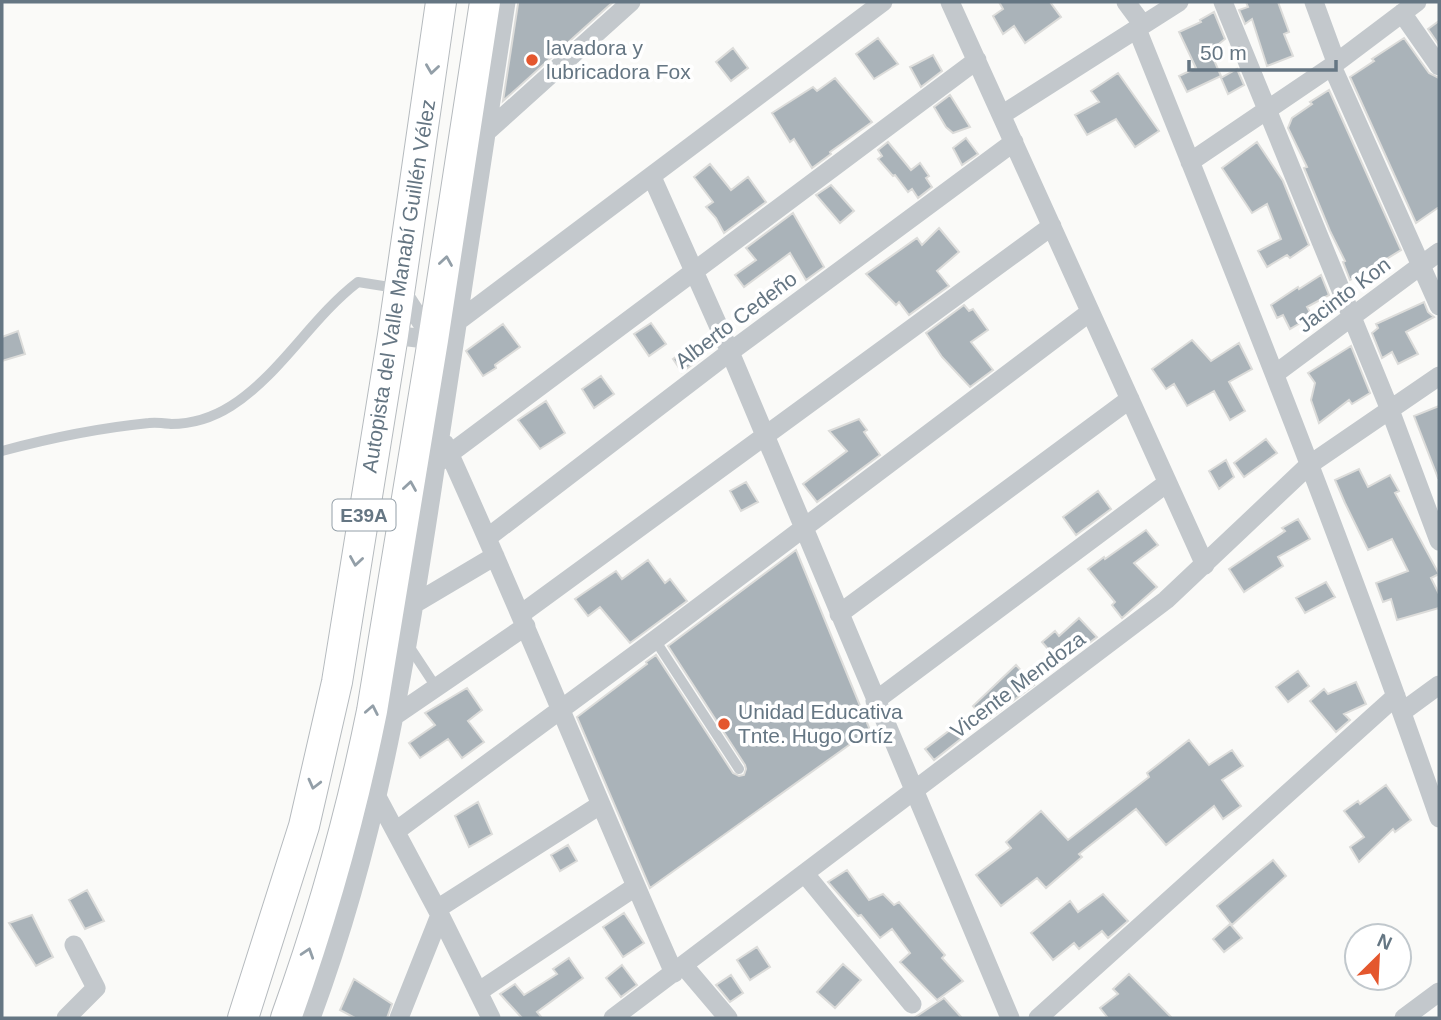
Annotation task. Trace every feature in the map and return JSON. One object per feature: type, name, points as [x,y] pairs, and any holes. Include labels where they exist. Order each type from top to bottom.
[{"type":"main road","name":"Autopista del Valle Manabí Guillén Vélez","points":[[243,1018],[286,888],[319,766],[337,682],[393,335],[441,2]]},
{"type":"main road","name":"Autopista del Valle Manabí Guillén Vélez","points":[[286,1018],[325,899],[360,769],[445,331],[474,143],[485,2]]},
{"type":"street","points":[[474,143],[506,2]]},
{"type":"street","points":[[474,143],[631,2]]},
{"type":"street","points":[[393,335],[445,331],[883,2]]},
{"type":"street","points":[[950,2],[1205,565]]},
{"type":"street","points":[[1126,2],[1140,27],[1190,162],[1275,374],[1439,818]]},
{"type":"street","points":[[1003,114],[1179,2]]},
{"type":"street","points":[[1223,2],[1390,410],[1439,541]]},
{"type":"street","points":[[1314,2],[1334,64],[1439,306]]},
{"type":"street","points":[[1190,162],[1334,64],[1409,8],[1439,66]]},
{"type":"street","points":[[443,459],[977,61]]},
{"type":"street","name":"Alberto Cedeño","points":[[388,621],[491,547],[730,352],[1014,142]]},
{"type":"street","points":[[652,177],[730,352],[1010,1018]]},
{"type":"street","points":[[396,715],[847,375],[1052,226]]},
{"type":"street","name":"Jacinto Kon","points":[[1275,374],[1439,252]]},
{"type":"street","points":[[311,1018],[328,973],[378,799],[443,459],[441,435],[445,331],[400,289]]},
{"type":"street","points":[[396,831],[655,640],[1090,312]]},
{"type":"street","name":"Vicente Mendoza","points":[[613,1018],[1166,600],[1309,465],[1439,376]]},
{"type":"street","points":[[839,614],[1130,400]]},
{"type":"street","points":[[443,459],[491,547],[635,887],[679,969],[728,1018]]},
{"type":"street","points":[[875,701],[1167,483]]},
{"type":"street","points":[[1038,1018],[1399,704],[1439,685]]},
{"type":"street","points":[[360,769],[439,912],[491,1018]]},
{"type":"street","points":[[399,1018],[439,912],[600,804]]},
{"type":"street","points":[[804,874],[912,1004]]},
{"type":"street","points":[[478,992],[635,887]]},
{"type":"street","points":[[66,1018],[96,988],[75,945]]},
{"type":"street","points":[[1404,1018],[1439,992]]},
{"type":"lane","points":[[2,451],[50,438],[152,422],[173,424],[204,420],[232,405],[252,389],[332,304],[358,282],[400,289]]},
{"type":"lane","points":[[655,640],[739,769]]},
{"type":"lane","points":[[408,645],[436,687]]},
{"type":"building","name":"lavadora y lubricadora Fox","points":[[613,2],[503,101],[518,4]]},
{"type":"building","points":[[999,2],[1050,2],[1061,17],[1025,43],[1014,26],[1003,34],[993,16],[1003,9]]},
{"type":"building","points":[[1246,2],[1278,2],[1289,32],[1284,34],[1293,56],[1267,66],[1252,19],[1245,24],[1239,10],[1248,7]]},
{"type":"building","points":[[1214,12],[1225,39],[1210,51],[1221,76],[1187,92],[1179,76],[1196,68],[1179,32],[1201,22],[1200,20]]},
{"type":"building","points":[[1439,21],[1439,45],[1428,29]]},
{"type":"building","points":[[878,38],[898,64],[874,79],[856,54]]},
{"type":"building","points":[[1404,38],[1429,73],[1439,78],[1439,207],[1416,223],[1350,77]]},
{"type":"building","points":[[733,48],[748,68],[731,81],[716,62]]},
{"type":"building","points":[[933,55],[942,71],[921,87],[910,67]]},
{"type":"building","points":[[1237,69],[1244,85],[1228,94],[1221,78]]},
{"type":"building","points":[[1118,73],[1159,131],[1135,147],[1116,119],[1087,135],[1075,115],[1099,102],[1091,91]]},
{"type":"building","points":[[835,78],[872,122],[812,168],[794,139],[790,142],[772,113],[813,87],[817,91]]},
{"type":"building","points":[[1329,90],[1401,250],[1380,263],[1381,265],[1350,280],[1343,262],[1345,261],[1304,168],[1307,167],[1288,128],[1292,118]]},
{"type":"building","points":[[950,95],[970,127],[953,133],[946,127],[934,107]]},
{"type":"building","points":[[966,138],[978,154],[962,165],[953,148]]},
{"type":"building","points":[[888,142],[911,170],[920,163],[929,176],[926,178],[932,187],[918,198],[912,189],[908,192],[878,159],[882,156],[878,150]]},
{"type":"building","points":[[1257,142],[1283,181],[1309,245],[1290,258],[1287,255],[1267,267],[1258,251],[1281,239],[1267,204],[1252,213],[1222,168]]},
{"type":"building","points":[[710,164],[731,190],[748,177],[766,202],[724,233],[706,207],[713,202],[694,177]]},
{"type":"building","points":[[831,185],[854,211],[840,223],[816,195]]},
{"type":"building","points":[[793,213],[824,267],[806,280],[790,253],[744,287],[735,275],[756,260],[746,248]]},
{"type":"building","points":[[939,228],[959,252],[937,271],[949,286],[909,315],[899,302],[896,305],[866,274],[917,238],[922,245]]},
{"type":"building","points":[[1321,275],[1329,295],[1307,307],[1312,316],[1290,329],[1283,315],[1277,318],[1271,305]]},
{"type":"building","points":[[1424,302],[1428,312],[1434,317],[1406,332],[1418,354],[1398,364],[1392,352],[1382,358],[1372,333],[1378,328],[1376,324]]},
{"type":"building","points":[[964,305],[969,311],[973,309],[988,330],[971,342],[993,370],[970,387],[942,357],[926,333]]},
{"type":"building","points":[[651,323],[666,344],[649,356],[634,334]]},
{"type":"building","points":[[503,324],[520,347],[483,376],[466,351]]},
{"type":"building","points":[[18,331],[25,354],[2,361],[2,337]]},
{"type":"building","points":[[1192,340],[1211,361],[1239,343],[1252,369],[1229,382],[1245,411],[1230,420],[1214,391],[1187,406],[1174,384],[1166,389],[1152,369]]},
{"type":"building","points":[[691,346],[700,359],[682,372],[673,359]]},
{"type":"building","points":[[1351,346],[1370,393],[1352,404],[1349,400],[1319,423],[1311,400],[1315,383],[1308,373]]},
{"type":"building","points":[[601,376],[614,394],[594,408],[582,389]]},
{"type":"building","points":[[546,401],[565,433],[540,449],[518,420]]},
{"type":"building","points":[[1439,406],[1439,478],[1438,478],[1414,416]]},
{"type":"building","points":[[859,419],[867,430],[864,432],[880,455],[817,502],[803,484],[847,451],[829,431]]},
{"type":"building","points":[[1266,439],[1277,453],[1244,477],[1234,463]]},
{"type":"building","points":[[1226,460],[1234,477],[1219,489],[1209,471]]},
{"type":"building","points":[[1359,469],[1368,487],[1390,475],[1399,491],[1395,493],[1439,574],[1431,578],[1439,594],[1439,608],[1397,620],[1391,599],[1383,602],[1376,583],[1408,571],[1392,539],[1368,550],[1345,503],[1335,480]]},
{"type":"building","points":[[746,482],[758,502],[741,511],[730,491]]},
{"type":"building","points":[[1098,491],[1111,509],[1076,535],[1063,517]]},
{"type":"building","points":[[1298,519],[1310,539],[1278,557],[1283,566],[1244,592],[1229,569],[1285,531],[1282,528]]},
{"type":"building","points":[[1146,530],[1158,545],[1134,563],[1157,587],[1122,618],[1112,605],[1115,602],[1088,569]]},
{"type":"building","name":"Unidad Educativa Tnte. Hugo Ortíz","points":[[796,550],[870,730],[650,888],[577,717],[656,655],[733,773],[744,775],[745,765],[668,646]]},
{"type":"building","points":[[648,560],[665,583],[670,579],[687,601],[630,643],[600,607],[588,616],[575,599],[616,571],[622,579]]},
{"type":"building","points":[[1326,582],[1335,597],[1305,613],[1296,598]]},
{"type":"building","points":[[1079,618],[1097,637],[1061,664],[1042,642],[1055,631],[1059,636]]},
{"type":"building","points":[[1016,665],[1034,685],[986,721],[973,706]]},
{"type":"building","points":[[1298,671],[1309,686],[1288,702],[1276,687]]},
{"type":"building","points":[[1356,682],[1366,704],[1344,714],[1350,720],[1336,732],[1310,701],[1324,689],[1328,694]]},
{"type":"building","points":[[467,688],[482,710],[468,721],[484,742],[462,758],[448,739],[420,758],[409,743],[435,725],[425,713]]},
{"type":"building","points":[[954,727],[962,738],[934,760],[925,749]]},
{"type":"building","points":[[1189,740],[1209,765],[1232,750],[1243,766],[1222,780],[1241,806],[1223,819],[1214,806],[1166,845],[1136,809],[1079,854],[1082,857],[1046,888],[1037,878],[1001,906],[976,875],[1011,848],[1006,842],[1041,811],[1068,840],[1149,777],[1147,773]]},
{"type":"building","points":[[1386,785],[1411,820],[1395,832],[1393,829],[1359,862],[1350,847],[1364,837],[1344,811],[1358,801],[1360,804]]},
{"type":"building","points":[[478,802],[492,834],[469,847],[455,816]]},
{"type":"building","points":[[568,845],[577,861],[560,871],[551,855]]},
{"type":"building","points":[[1273,860],[1286,876],[1232,925],[1217,906]]},
{"type":"building","points":[[847,870],[869,900],[883,894],[894,905],[899,902],[945,955],[942,958],[963,981],[937,1000],[900,962],[910,953],[892,929],[880,938],[828,882]]},
{"type":"building","points":[[87,890],[104,921],[85,929],[69,900]]},
{"type":"building","points":[[1103,894],[1128,921],[1108,938],[1102,931],[1079,949],[1074,943],[1053,960],[1031,933],[1070,901],[1078,912]]},
{"type":"building","points":[[624,913],[644,943],[623,957],[603,927]]},
{"type":"building","points":[[32,915],[53,957],[36,966],[9,923]]},
{"type":"building","points":[[1230,924],[1242,938],[1224,952],[1213,939]]},
{"type":"building","points":[[757,947],[770,967],[750,980],[737,960]]},
{"type":"building","points":[[569,958],[583,978],[537,1012],[542,1018],[522,1018],[500,994],[515,984],[524,995],[557,974],[553,969]]},
{"type":"building","points":[[843,964],[861,980],[835,1008],[817,992]]},
{"type":"building","points":[[622,965],[637,985],[621,997],[606,978]]},
{"type":"building","points":[[1129,974],[1172,1018],[1108,1018],[1100,1008],[1118,994],[1113,989]]},
{"type":"building","points":[[731,975],[743,993],[730,1002],[716,985]]},
{"type":"building","points":[[354,979],[392,1004],[387,1018],[355,1018],[340,1010]]},
{"type":"building","points":[[944,998],[962,1018],[914,1018]]},
{"type":"place","name":"lavadora y lubricadora Fox","points":[[532,60]]},
{"type":"place","name":"Unidad Educativa Tnte. Hugo Ortíz","points":[[724,724]]}]
